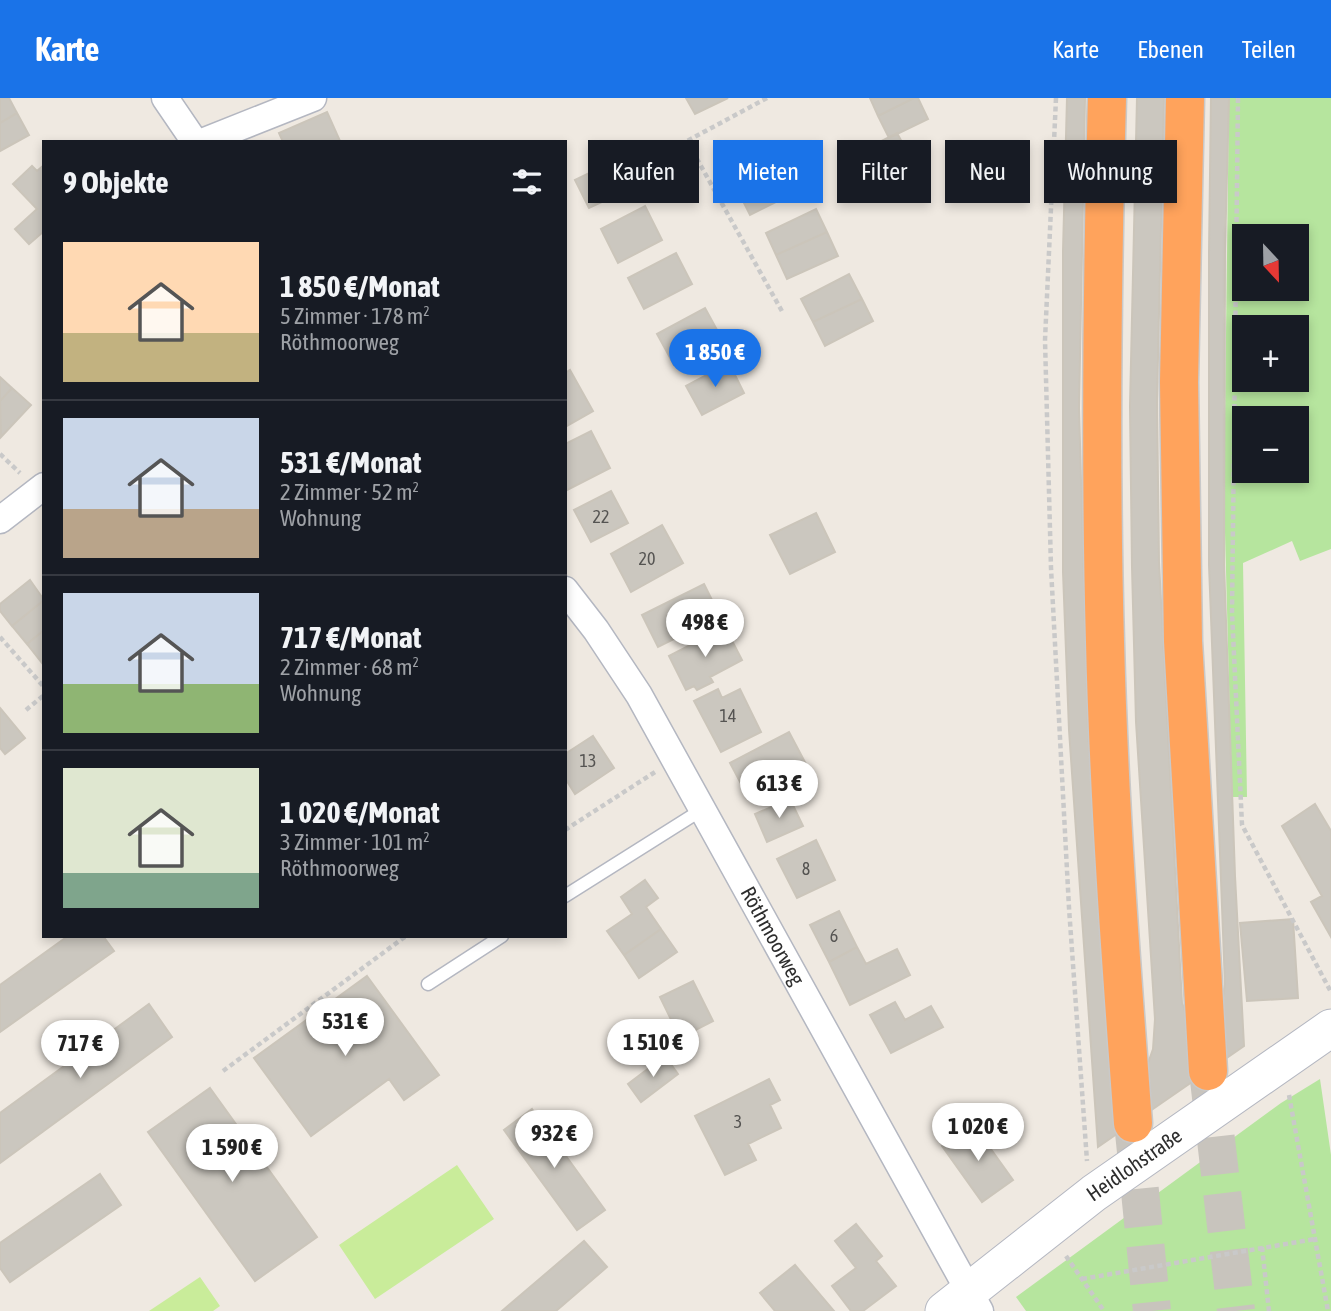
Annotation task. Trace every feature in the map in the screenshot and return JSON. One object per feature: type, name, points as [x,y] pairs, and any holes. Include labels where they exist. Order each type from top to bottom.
[{"type":"highway","points":[[1107,98],[1101,435],[1105,644],[1117,900],[1133,1123]]},
{"type":"highway","points":[[1185,98],[1179,382],[1183,641],[1208,1071]]},
{"type":"main road","name":"Heidlohstraße","points":[[964,1304],[1094,1193],[1331,1028]]},
{"type":"street","points":[[164,98],[194,140]]},
{"type":"street","points":[[207,140],[313,98]]},
{"type":"street","points":[[0,520],[42,488]]},
{"type":"street","name":"Röthmoorweg","points":[[567,593],[596,630],[639,695],[704,808],[964,1304]]},
{"type":"lane","points":[[567,895],[704,808]]},
{"type":"lane","points":[[428,984],[499,938]]},
{"type":"path","points":[[767,98],[687,141],[783,313]]},
{"type":"path","points":[[1056,98],[1045,340],[1051,568],[1069,908],[1087,1161],[1094,1193]]},
{"type":"path","points":[[1238,98],[1232,612],[1242,825],[1331,992]]},
{"type":"path","points":[[0,637],[42,685]]},
{"type":"path","points":[[26,710],[42,697]]},
{"type":"path","points":[[567,829],[676,759]]},
{"type":"path","points":[[223,1071],[403,938]]},
{"type":"path","points":[[1283,1060],[1328,1311]]},
{"type":"path","points":[[1082,1279],[1315,1239]]},
{"type":"path","points":[[1262,1247],[1269,1311]]},
{"type":"path","points":[[1067,1257],[1104,1311]]},
{"type":"green space","points":[[1229,98],[1331,98],[1331,549],[1300,561],[1292,541],[1243,563],[1247,797],[1232,797],[1224,495]]},
{"type":"green space","points":[[1320,1079],[1331,1155],[1331,1311],[1026,1311],[1016,1297],[1281,1103]]},
{"type":"green space","points":[[457,1165],[494,1219],[375,1299],[339,1245]]},
{"type":"green space","points":[[200,1277],[220,1306],[213,1311],[149,1311]]},
{"type":"building","points":[[0,98],[9,98],[17,113],[0,123]]},
{"type":"building","points":[[686,98],[728,98],[695,114]]},
{"type":"building","points":[[870,98],[914,98],[878,116]]},
{"type":"building","points":[[918,98],[928,119],[889,138],[878,116]]},
{"type":"building","points":[[1067,98],[1085,98],[1084,140],[1066,140]]},
{"type":"building","points":[[1137,98],[1164,98],[1163,140],[1136,140]]},
{"type":"building","points":[[1211,98],[1229,98],[1225,249],[1224,564],[1244,1046],[1098,1147],[1069,730],[1063,572],[1064,203],[1083,203],[1079,408],[1088,728],[1106,1019],[1111,1050],[1146,1069],[1153,1049],[1155,1019],[1136,722],[1132,567],[1130,406],[1135,203],[1162,203],[1157,401],[1159,562],[1182,1003],[1188,1018],[1219,1021],[1225,985],[1209,565],[1209,252]]},
{"type":"building","points":[[327,112],[340,140],[282,140],[279,133]]},
{"type":"building","points":[[17,113],[29,135],[0,151],[0,123]]},
{"type":"building","points":[[897,133],[901,140],[883,140]]},
{"type":"building","points":[[32,166],[37,171],[42,167],[42,233],[29,244],[15,229],[37,209],[13,184]]},
{"type":"building","points":[[588,174],[588,203],[600,203],[589,208],[575,180]]},
{"type":"building","points":[[744,203],[774,203],[750,215]]},
{"type":"building","points":[[645,206],[662,240],[618,263],[601,229]]},
{"type":"building","points":[[816,209],[827,232],[776,255],[766,233]]},
{"type":"building","points":[[827,232],[838,256],[787,279],[776,255]]},
{"type":"building","points":[[676,253],[692,284],[644,309],[628,278]]},
{"type":"building","points":[[849,274],[862,299],[813,322],[801,299]]},
{"type":"building","points":[[862,299],[873,321],[825,346],[813,322]]},
{"type":"building","points":[[705,308],[722,339],[674,365],[657,334]]},
{"type":"building","points":[[729,363],[744,393],[702,415],[686,386]]},
{"type":"building","points":[[570,370],[593,411],[567,426],[567,372]]},
{"type":"building","points":[[0,377],[12,388],[0,401]]},
{"type":"building","points":[[12,388],[31,405],[1,437],[0,401]]},
{"type":"building","points":[[591,431],[610,468],[567,490],[567,443]]},
{"type":"building","points":[[611,491],[628,523],[591,542],[574,510]]},
{"type":"building","points":[[816,513],[835,552],[790,574],[770,535]]},
{"type":"building","points":[[662,525],[683,563],[631,592],[611,554]]},
{"type":"building","points":[[30,580],[42,597],[42,602],[12,626],[0,611],[0,604]]},
{"type":"building","points":[[704,584],[720,616],[658,647],[642,615]]},
{"type":"building","points":[[42,602],[42,632],[27,644],[12,626]]},
{"type":"building","points":[[725,627],[742,660],[710,677],[713,682],[697,690],[694,686],[686,690],[669,656]]},
{"type":"building","points":[[42,632],[42,663],[27,644]]},
{"type":"building","points":[[718,689],[722,698],[740,689],[761,732],[721,752],[694,701]]},
{"type":"building","points":[[0,708],[25,738],[5,754],[0,748]]},
{"type":"building","points":[[789,732],[807,766],[748,797],[730,763]]},
{"type":"building","points":[[593,736],[614,768],[575,794],[567,781],[567,753]]},
{"type":"building","points":[[790,799],[803,826],[767,842],[755,814]]},
{"type":"building","points":[[1315,804],[1331,831],[1331,937],[1311,902],[1322,896],[1282,826]]},
{"type":"building","points":[[816,840],[835,880],[797,898],[777,859]]},
{"type":"building","points":[[645,880],[658,898],[646,907],[661,929],[624,955],[607,931],[632,914],[621,897]]},
{"type":"building","points":[[839,911],[857,947],[829,962],[810,925]]},
{"type":"building","points":[[1293,919],[1298,998],[1247,1001],[1240,923]]},
{"type":"building","points":[[661,929],[677,952],[639,978],[624,955]]},
{"type":"building","points":[[65,938],[104,938],[114,951],[0,1032],[0,985]]},
{"type":"building","points":[[857,947],[866,964],[897,949],[910,975],[850,1005],[829,962]]},
{"type":"building","points":[[367,976],[439,1075],[404,1100],[389,1079],[311,1136],[254,1058]]},
{"type":"building","points":[[693,981],[713,1021],[680,1038],[660,997]]},
{"type":"building","points":[[895,1002],[905,1020],[931,1006],[943,1027],[891,1053],[870,1015]]},
{"type":"building","points":[[149,1004],[172,1037],[0,1163],[0,1113]]},
{"type":"building","points":[[665,1056],[678,1074],[641,1102],[628,1084]]},
{"type":"building","points":[[769,1079],[780,1100],[770,1105],[781,1128],[748,1144],[756,1160],[725,1175],[695,1116]]},
{"type":"building","points":[[210,1088],[317,1237],[255,1281],[148,1132]]},
{"type":"building","points":[[532,1109],[605,1210],[577,1230],[504,1130]]},
{"type":"building","points":[[973,1124],[1013,1180],[982,1202],[942,1146]]},
{"type":"building","points":[[100,1174],[121,1205],[10,1282],[0,1268],[0,1243]]},
{"type":"building","points":[[856,1224],[882,1256],[876,1261],[896,1286],[863,1311],[851,1311],[832,1286],[856,1268],[835,1241]]},
{"type":"building","points":[[584,1241],[607,1267],[556,1311],[502,1311]]},
{"type":"building","points":[[795,1265],[834,1311],[775,1311],[760,1293]]},
{"type":"tunnel","points":[[1209,1080],[1236,1311]]},
{"type":"tunnel","points":[[1134,1132],[1152,1311]]}]
